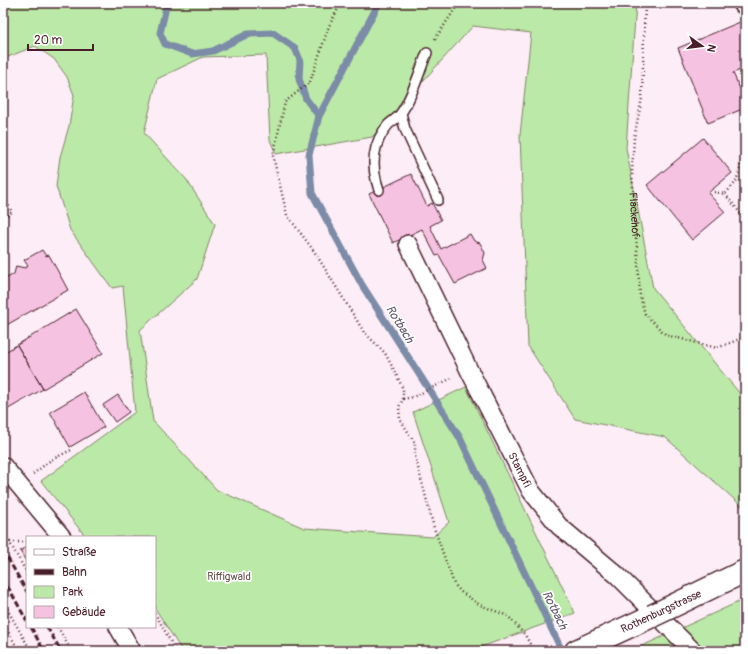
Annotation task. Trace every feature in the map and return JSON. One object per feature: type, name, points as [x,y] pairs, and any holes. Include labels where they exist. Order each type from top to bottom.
[{"type":"main road","name":"Rothenburgstrasse","points":[[576,651],[745,571]]},
{"type":"street","name":"Stampfi","points":[[406,241],[470,372],[532,492],[559,526],[617,575],[693,651]]},
{"type":"street","points":[[3,466],[61,536]]},
{"type":"street","points":[[119,628],[132,651]]},
{"type":"lane","points":[[379,190],[373,169],[373,159],[376,146],[381,134],[401,113],[427,53]]},
{"type":"lane","points":[[401,113],[405,129],[438,200]]},
{"type":"path","points":[[341,3],[330,26],[310,82],[285,102],[273,156],[287,215],[314,251],[364,332],[385,353],[403,389],[403,399],[399,407],[400,419],[415,443],[415,456],[434,528],[454,584],[461,592],[480,605],[508,616],[525,635],[534,651]]},
{"type":"path","points":[[427,53],[459,3]]},
{"type":"path","name":"Fläckehof","points":[[645,3],[642,98],[634,138],[632,172],[640,296],[645,314],[666,335],[718,348],[745,337]]},
{"type":"path","points":[[725,194],[736,182],[745,150]]},
{"type":"path","points":[[714,192],[725,194],[745,219]]},
{"type":"path","points":[[3,195],[12,212],[3,218]]},
{"type":"path","points":[[745,282],[745,294]]},
{"type":"path","points":[[403,399],[413,397],[457,375]]},
{"type":"path","points":[[20,486],[51,460],[71,450]]},
{"type":"path","points":[[3,531],[26,571]]},
{"type":"path","points":[[10,542],[26,542]]},
{"type":"path","points":[[3,602],[31,651]]},
{"type":"path","points":[[156,615],[176,651]]},
{"type":"path","points":[[3,622],[19,651]]},
{"type":"path","points":[[59,628],[71,651]]},
{"type":"green space","name":"Riffigwald","points":[[3,3],[636,3],[626,148],[653,288],[745,400],[745,509],[665,437],[575,419],[528,346],[520,135],[531,33],[473,26],[372,137],[276,154],[270,140],[266,55],[203,57],[157,79],[144,133],[186,179],[215,224],[197,279],[140,330],[153,421],[217,490],[304,528],[433,537],[449,522],[413,412],[466,387],[575,613],[470,651],[182,651],[156,610],[156,536],[85,536],[41,481],[135,412],[123,286],[112,288],[70,230],[56,186],[60,157],[69,126],[74,95],[67,77],[54,59],[35,46],[3,59]]},
{"type":"green space","points":[[745,599],[745,651],[631,651]]},
{"type":"building","points":[[740,22],[745,33],[745,68],[733,73],[745,100],[745,108],[708,123],[678,48]]},
{"type":"building","points":[[703,138],[732,173],[708,193],[725,212],[692,240],[647,185]]},
{"type":"building","points":[[411,174],[427,206],[432,203],[441,220],[430,226],[441,249],[470,234],[474,241],[480,243],[485,253],[483,260],[487,268],[455,284],[439,255],[436,256],[422,229],[393,243],[369,194]]},
{"type":"building","points":[[42,250],[46,256],[49,255],[68,290],[3,327],[3,270],[7,278],[14,274],[16,266],[25,268],[28,266],[24,260]]},
{"type":"building","points":[[76,309],[103,353],[43,389],[17,345]]},
{"type":"building","points":[[17,345],[43,389],[3,412],[3,353]]},
{"type":"building","points":[[84,392],[104,427],[70,447],[50,412]]},
{"type":"building","points":[[118,395],[129,412],[115,422],[103,405]]},
{"type":"building","points":[[26,548],[26,561],[20,551]]},
{"type":"waterway","points":[[167,3],[160,33],[165,44],[192,54],[213,51],[248,34],[273,33],[295,48],[300,60],[299,79],[306,99],[319,116]]},
{"type":"waterway","name":"Rotbach","points":[[379,3],[319,116],[309,155],[312,193],[362,285],[460,438],[562,651]]},
{"type":"railway","points":[[3,550],[26,590]]},
{"type":"railway","points":[[3,578],[26,619]]},
{"type":"railway","points":[[32,628],[44,651]]},
{"type":"railway","points":[[48,628],[61,651]]}]
